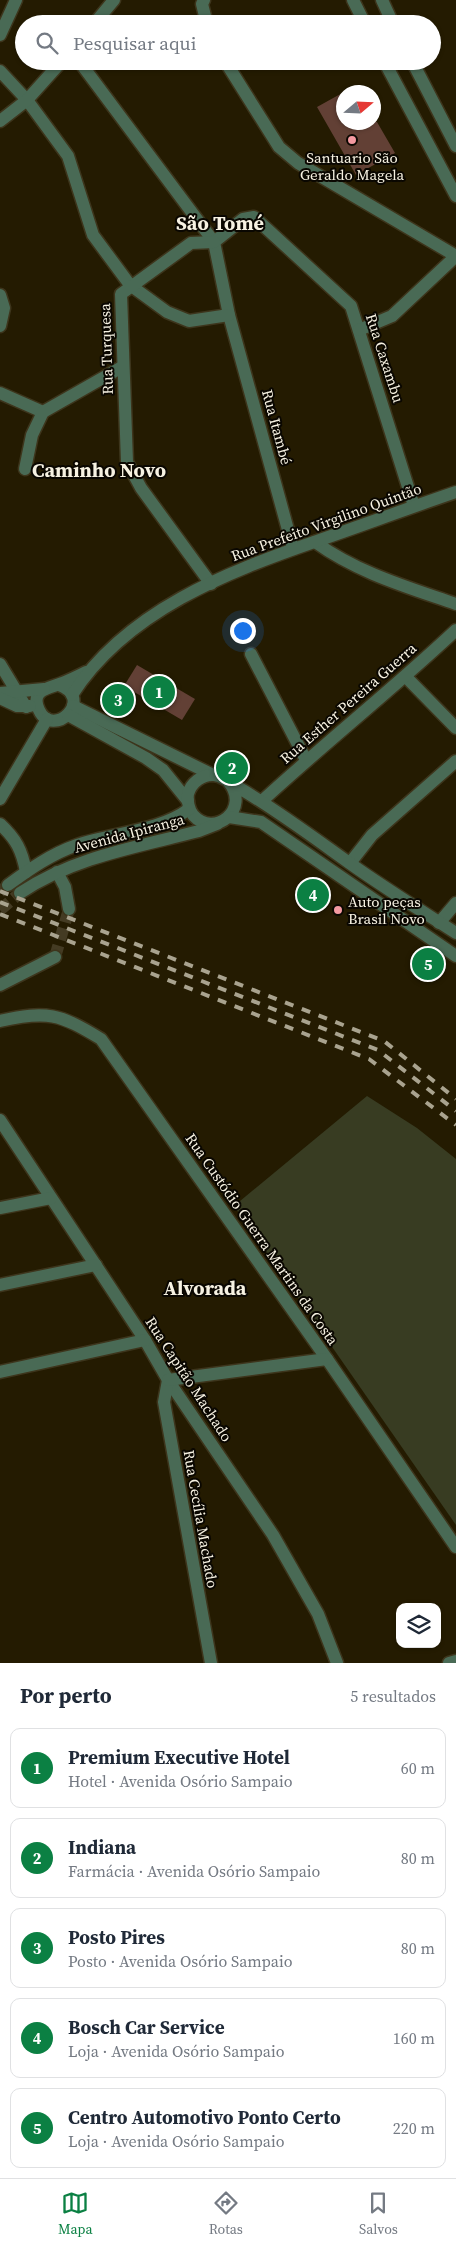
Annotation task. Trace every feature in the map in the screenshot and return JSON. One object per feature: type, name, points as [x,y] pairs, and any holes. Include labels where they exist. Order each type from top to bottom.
[{"type":"street","points":[[0,35],[16,0]]},
{"type":"street","points":[[102,15],[114,0]]},
{"type":"street","points":[[204,0],[202,4],[205,15]]},
{"type":"street","points":[[353,0],[360,15]]},
{"type":"street","points":[[382,0],[389,15]]},
{"type":"street","points":[[0,121],[28,100],[54,70]]},
{"type":"street","points":[[86,70],[214,242]]},
{"type":"street","points":[[230,70],[280,147],[298,163],[456,256],[392,316],[360,330]]},
{"type":"street","points":[[389,70],[456,196]]},
{"type":"street","points":[[417,70],[456,146]]},
{"type":"street","points":[[0,71],[28,100],[68,156],[93,235],[130,285],[167,312],[190,321],[229,315]]},
{"type":"street","name":"Rua Caxambu","points":[[214,242],[243,219],[254,217],[350,306],[360,330],[414,506]]},
{"type":"street","points":[[130,285],[192,243],[214,242]]},
{"type":"street","name":"Rua Itambé","points":[[214,242],[229,315],[293,548]]},
{"type":"street","name":"Rua Turquesa","points":[[130,285],[121,294],[122,367],[127,462],[141,488],[211,584]]},
{"type":"street","points":[[0,295],[4,308],[0,326]]},
{"type":"street","points":[[25,469],[32,435],[43,412],[122,367]]},
{"type":"street","points":[[0,393],[43,412]]},
{"type":"street","name":"Rua Prefeito Virgilino Quintão","points":[[71,705],[86,672],[103,654],[152,616],[238,570],[293,548],[456,492]]},
{"type":"street","points":[[315,542],[336,558],[370,573],[456,604]]},
{"type":"street","name":"Rua Esther Pereira Guerra","points":[[262,801],[306,760],[406,677],[456,630]]},
{"type":"street","points":[[251,654],[306,760]]},
{"type":"street","points":[[0,664],[17,692],[47,719],[58,720],[71,705]]},
{"type":"street","name":"Rua Prefeito Virgilino Quintão","points":[[59,685],[86,672]]},
{"type":"street","points":[[406,677],[456,728]]},
{"type":"street","points":[[0,693],[59,685],[68,690],[71,705],[163,770],[200,821],[207,824],[226,819],[261,822],[456,956]]},
{"type":"street","points":[[32,706],[44,688]]},
{"type":"street","points":[[0,698],[17,706],[32,706]]},
{"type":"street","points":[[71,705],[228,781],[262,801],[456,934]]},
{"type":"street","points":[[0,799],[47,719]]},
{"type":"street","points":[[350,863],[372,835],[456,761]]},
{"type":"street","points":[[189,805],[188,793],[198,780],[213,775]]},
{"type":"street","points":[[226,819],[234,811],[236,795],[228,781]]},
{"type":"street","name":"Avenida Ipiranga","points":[[8,886],[49,857],[78,845],[173,819],[189,805]]},
{"type":"street","name":"Avenida Ipiranga","points":[[20,893],[82,860],[199,831],[226,819]]},
{"type":"street","points":[[0,824],[10,834],[22,853],[26,872]]},
{"type":"street","points":[[57,872],[65,887],[69,909]]},
{"type":"street","points":[[415,929],[430,930],[456,904]]},
{"type":"street","points":[[0,985],[55,957]]},
{"type":"street","name":"Rua Custódio Guerra Martins da Costa","points":[[0,1020],[51,1015],[72,1021],[101,1039],[327,1359],[456,1547]]},
{"type":"street","name":"Rua Capitão Machado","points":[[0,1120],[145,1340],[168,1380],[273,1535],[318,1614],[337,1663]]},
{"type":"street","points":[[0,1208],[51,1198]]},
{"type":"street","points":[[0,1285],[96,1266]]},
{"type":"street","points":[[0,1372],[145,1340]]},
{"type":"street","points":[[168,1380],[327,1359]]},
{"type":"street","name":"Rua Cecília Machado","points":[[168,1380],[164,1402],[211,1663]]},
{"type":"street","points":[[449,1663],[456,1661]]},
{"type":"green space","points":[[367,1096],[417,1128],[456,1159],[456,1525],[234,1206]]},
{"type":"building","points":[[336,96],[336,130],[381,129],[395,153],[356,175],[317,107]]},
{"type":"building","points":[[137,665],[195,699],[182,720],[124,686]]},
{"type":"tunnel","points":[[0,892],[8,885]]},
{"type":"tunnel","points":[[0,910],[20,893]]},
{"type":"tunnel","points":[[55,957],[69,909]]},
{"type":"railway","points":[[0,891],[384,1041],[456,1099]]},
{"type":"railway","points":[[0,902],[378,1050],[456,1111]]},
{"type":"railway","points":[[0,914],[369,1059],[456,1125]]},
{"type":"place","name":"Santuario São Geraldo Magela","points":[[352,140]]},
{"type":"place","name":"Premium Executive Hotel","points":[[159,692]]},
{"type":"place","name":"Posto Pires","points":[[118,700]]},
{"type":"place","name":"Indiana","points":[[232,768]]},
{"type":"place","name":"Bosch Car Service","points":[[313,895]]},
{"type":"place","name":"Auto peças Brasil Novo","points":[[338,910]]},
{"type":"place","name":"Centro Automotivo Ponto Certo","points":[[428,964]]},
{"type":"district","name":"São Tomé","points":[[220,223]]},
{"type":"district","name":"Caminho Novo","points":[[99,470]]},
{"type":"district","name":"Alvorada","points":[[205,1288]]}]
